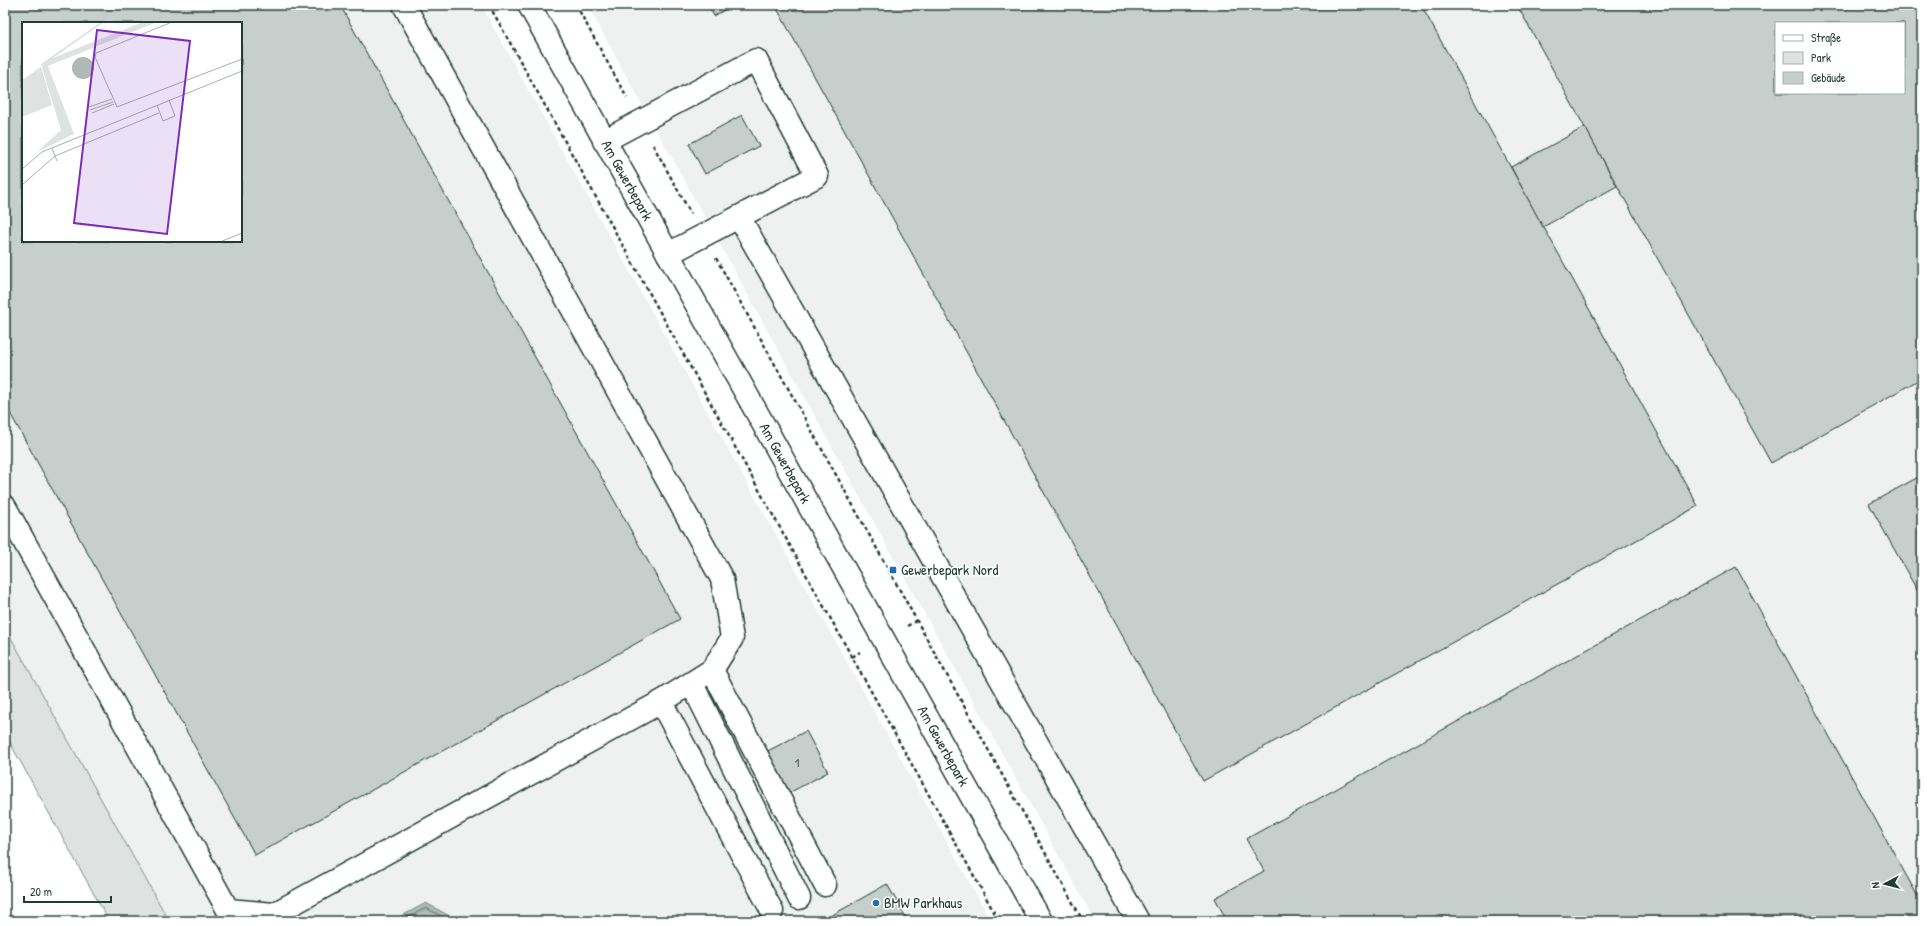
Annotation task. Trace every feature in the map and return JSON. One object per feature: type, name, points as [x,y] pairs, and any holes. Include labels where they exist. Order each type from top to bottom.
[{"type":"street","points":[[5,507],[228,910],[274,914],[661,702],[692,684],[712,670],[732,638],[722,579],[404,5]]},
{"type":"street","name":"Am Gewerbepark","points":[[529,5],[604,142],[1041,921]]},
{"type":"street","points":[[604,142],[756,60],[818,176],[668,254]]},
{"type":"street","points":[[739,217],[1138,921]]},
{"type":"street","points":[[712,670],[825,885]]},
{"type":"street","points":[[692,684],[799,898]]},
{"type":"street","points":[[661,702],[772,911]]},
{"type":"path","points":[[489,5],[999,921]]},
{"type":"path","points":[[576,5],[1083,921]]},
{"type":"shaded area","points":[[5,5],[481,5],[991,921],[169,921],[5,627]]},
{"type":"shaded area","points":[[587,5],[1922,5],[1922,921],[1095,921]]},
{"type":"green space","points":[[5,627],[169,921],[109,921],[5,734]]},
{"type":"water","points":[[426,903],[453,918],[455,921],[392,921]]},
{"type":"building","points":[[5,5],[340,5],[680,619],[255,855],[5,404]]},
{"type":"building","points":[[708,5],[733,5],[714,16]]},
{"type":"building","points":[[775,5],[1421,5],[1698,506],[1203,781]]},
{"type":"building","points":[[1517,5],[1922,5],[1922,378],[1771,463]]},
{"type":"building","points":[[742,115],[759,146],[705,174],[689,144]]},
{"type":"building","points":[[1585,127],[1617,186],[1543,227],[1511,167]]},
{"type":"building","points":[[1922,475],[1922,599],[1869,504]]},
{"type":"building","points":[[1736,567],[1922,904],[1922,921],[1227,921],[1215,898],[1264,871],[1246,839]]},
{"type":"building","points":[[806,731],[828,772],[789,793],[766,752]]},
{"type":"building","name":"BMW Parkhaus","points":[[887,884],[908,921],[822,921]]},
{"type":"place","name":"Gewerbepark Nord","points":[[893,570]]},
{"type":"place","name":"BMW Parkhaus","points":[[876,903]]}]
